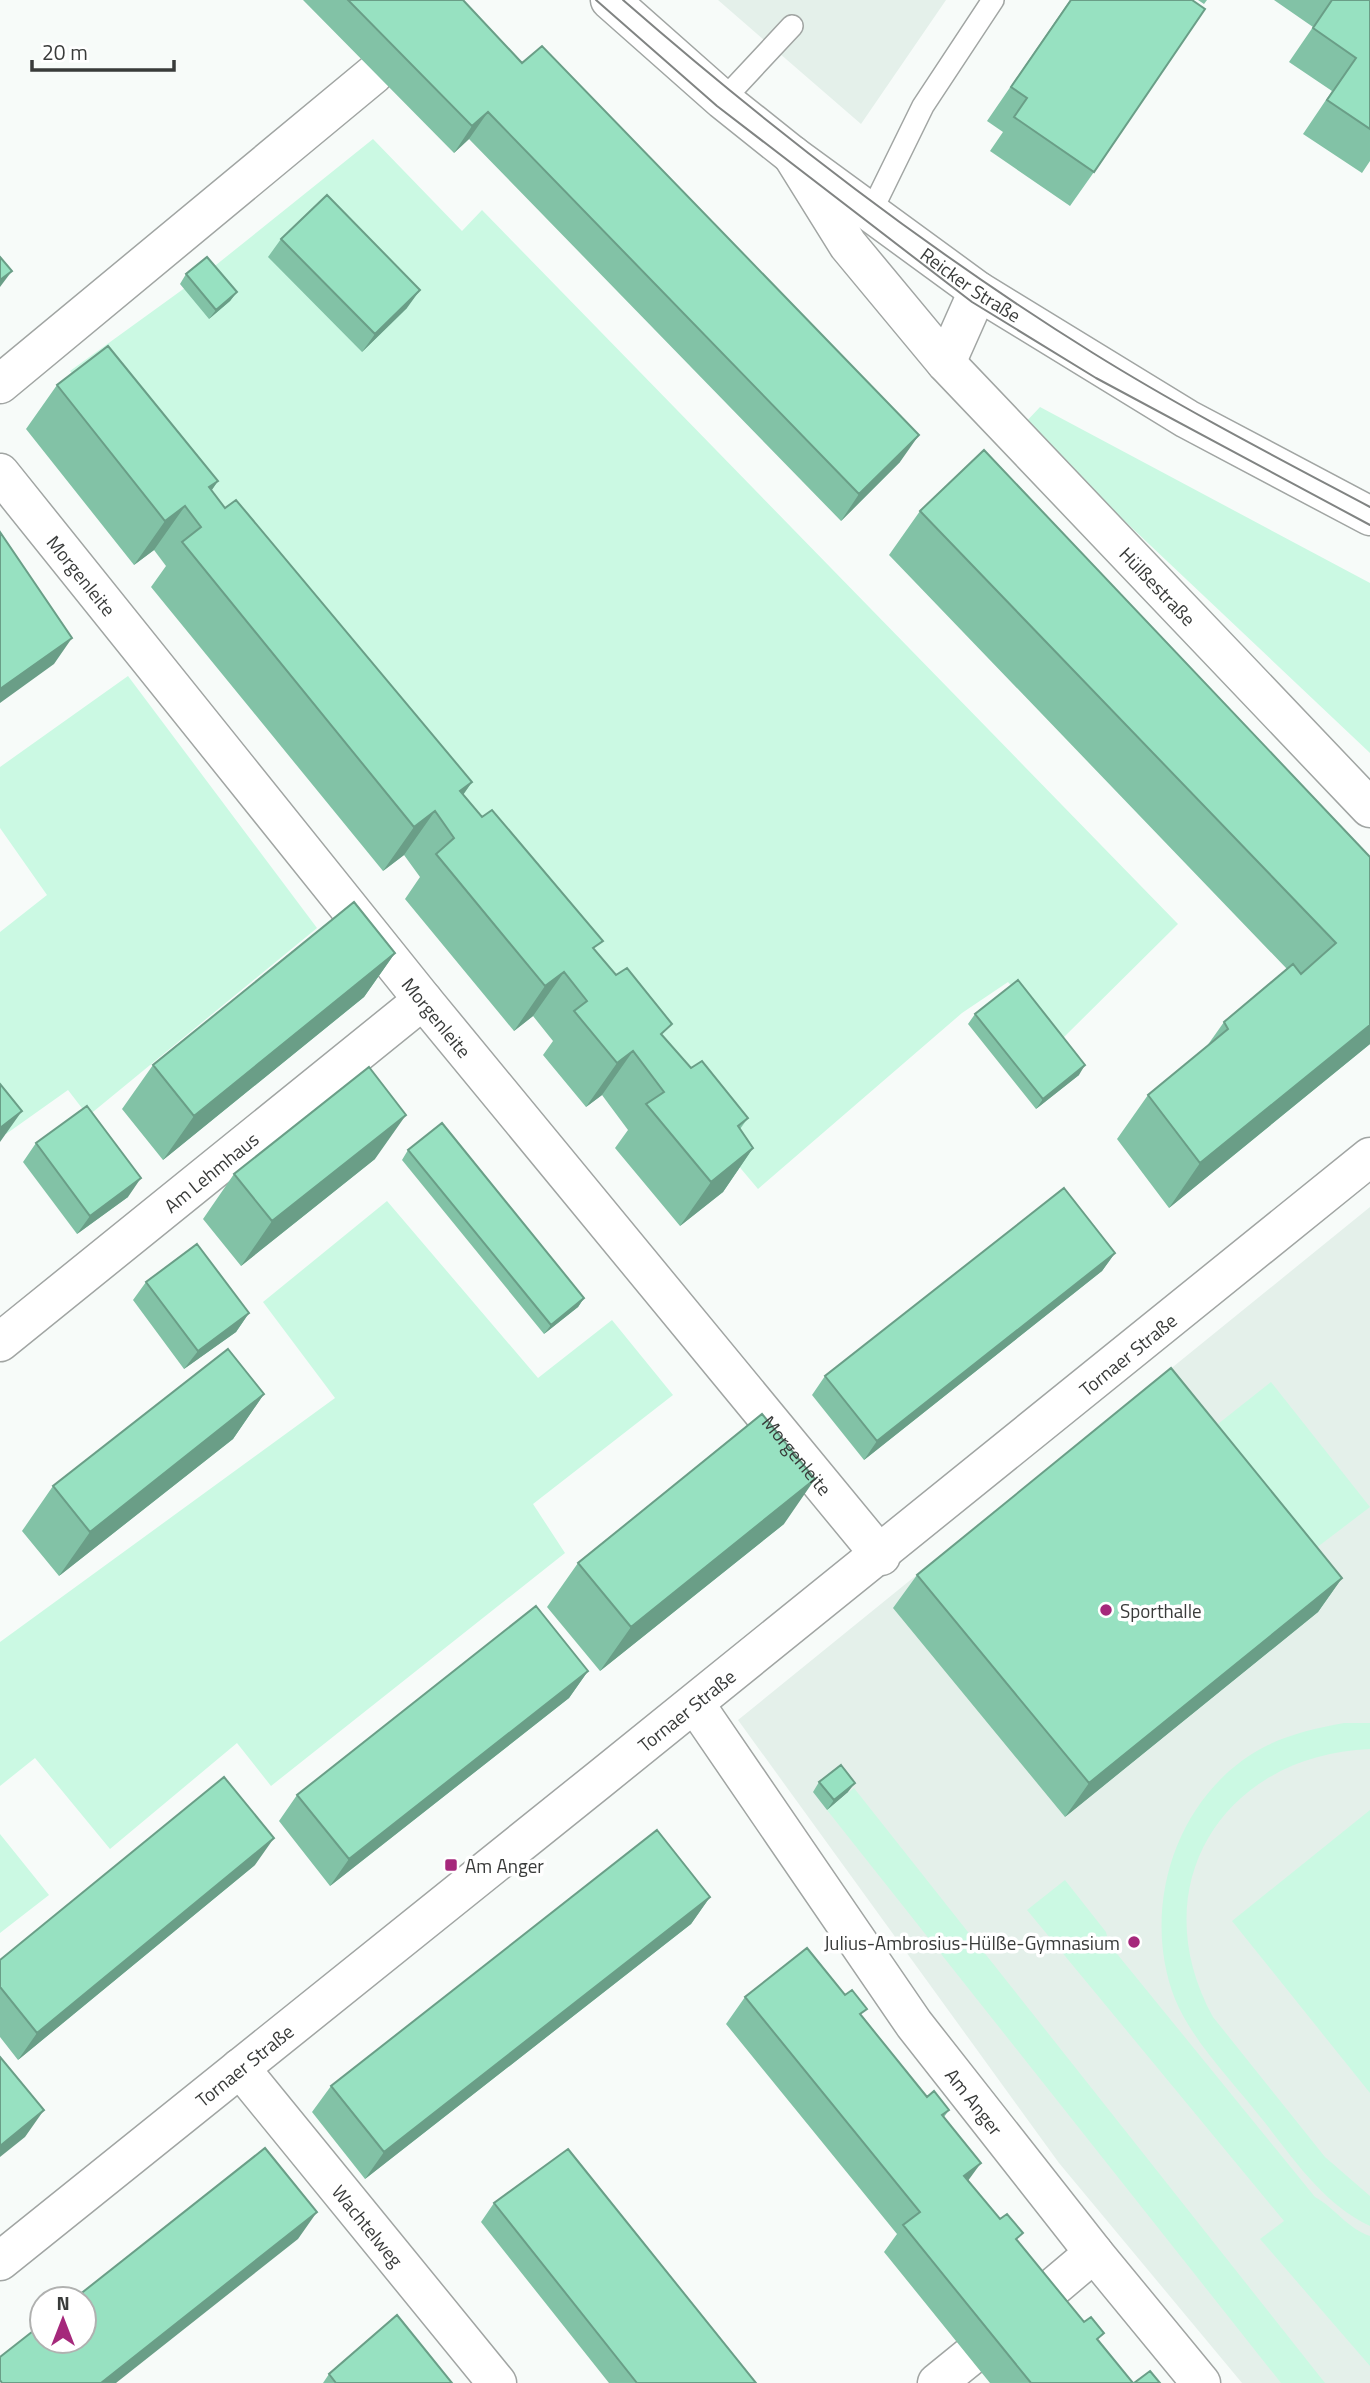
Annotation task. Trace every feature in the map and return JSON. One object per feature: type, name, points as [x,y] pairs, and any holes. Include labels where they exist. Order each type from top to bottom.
[{"type":"street","name":"Reicker Straße","points":[[610,0],[723,100],[792,155],[978,291],[1187,419],[1370,516]]},
{"type":"street","points":[[0,384],[374,74]]},
{"type":"street","name":"Hülßestraße","points":[[792,155],[848,245],[946,363],[1370,808]]},
{"type":"street","points":[[946,363],[978,291]]},
{"type":"street","name":"Morgenleite","points":[[6,491],[881,1556]]},
{"type":"street","name":"Am Lehmhaus","points":[[0,1342],[424,1000]]},
{"type":"street","name":"Tornaer Straße","points":[[0,2260],[590,1785],[881,1556],[1370,1157]]},
{"type":"street","name":"Am Anger","points":[[695,1704],[914,2024],[1094,2253],[1201,2383]]},
{"type":"street","name":"Wachtelweg","points":[[240,2067],[497,2383]]},
{"type":"street","points":[[1030,2306],[1094,2253]]},
{"type":"street","points":[[937,2383],[970,2357]]},
{"type":"lane","points":[[870,214],[923,106],[993,0]]},
{"type":"lane","points":[[723,100],[792,26]]},
{"type":"shaded area","points":[[718,0],[946,0],[861,124]]},
{"type":"shaded area","name":"Julius-Ambrosius-Hülße-Gymnasium","points":[[1370,1207],[1370,2383],[1242,2383],[1059,2163],[738,1720]]},
{"type":"green space","points":[[373,139],[462,231],[482,210],[1178,924],[1060,1041],[1008,982],[962,1013],[758,1189],[70,371],[211,269]]},
{"type":"green space","points":[[1040,407],[1370,583],[1370,753],[1023,425]]},
{"type":"green space","points":[[128,676],[317,928],[88,1116],[68,1090],[6,1134],[0,1127],[0,932],[47,895],[0,828],[0,767]]},
{"type":"green space","points":[[387,1201],[538,1378],[612,1320],[673,1395],[533,1504],[565,1553],[271,1786],[237,1743],[110,1849],[35,1758],[0,1786],[0,1642],[335,1398],[263,1302]]},
{"type":"green space","points":[[1271,1382],[1370,1507],[1303,1558],[1204,1435]]},
{"type":"green space","points":[[1344,1723],[1370,1723],[1370,1749],[1318,1757],[1273,1775],[1237,1802],[1209,1836],[1192,1876],[1186,1921],[1193,1968],[1213,2017],[1325,2157],[1370,2196],[1370,2226],[1353,2217],[1310,2179],[1203,2046],[1182,2015],[1175,1999],[1165,1964],[1162,1927],[1165,1890],[1174,1854],[1189,1821],[1210,1791],[1236,1765],[1268,1745],[1296,1734]]},
{"type":"green space","points":[[854,1788],[1325,2383],[1281,2383],[827,1810]]},
{"type":"green space","points":[[1370,1810],[1370,2093],[1232,1921]]},
{"type":"green space","points":[[0,1834],[49,1895],[0,1933]]},
{"type":"green space","points":[[1065,1880],[1106,1932],[1109,1944],[1315,2197],[1362,2233],[1370,2236],[1370,2366],[1260,2239],[1284,2221],[1027,1910]]},
{"type":"building","points":[[348,0],[463,0],[522,63],[542,46],[919,435],[859,494],[488,112],[472,126]]},
{"type":"building","points":[[1071,0],[1192,0],[1205,9],[1094,172],[1014,117],[1027,98],[1011,87]]},
{"type":"building","points":[[1332,0],[1370,0],[1370,129],[1327,100],[1356,58],[1313,28]]},
{"type":"building","points":[[327,195],[420,290],[375,334],[281,239]]},
{"type":"building","points":[[0,257],[12,271],[0,280]]},
{"type":"building","points":[[207,257],[237,292],[216,310],[186,274]]},
{"type":"building","points":[[108,346],[218,481],[209,487],[225,508],[236,500],[472,782],[460,791],[482,817],[492,810],[603,941],[593,948],[616,975],[627,968],[672,1024],[661,1034],[691,1068],[702,1061],[748,1118],[738,1126],[753,1148],[711,1182],[646,1104],[664,1092],[633,1051],[617,1063],[574,1011],[587,1001],[564,972],[545,986],[436,854],[454,838],[435,811],[414,827],[182,542],[201,527],[185,506],[165,521],[57,385]]},
{"type":"building","points":[[984,450],[1370,857],[1370,1025],[1200,1163],[1148,1095],[1228,1029],[1224,1022],[1293,964],[1301,974],[1336,943],[920,511]]},
{"type":"building","points":[[0,532],[72,638],[0,689]]},
{"type":"building","points":[[354,902],[395,953],[194,1116],[153,1065]]},
{"type":"building","points":[[1018,980],[1085,1065],[1043,1099],[975,1014]]},
{"type":"building","points":[[369,1067],[406,1115],[272,1221],[234,1174]]},
{"type":"building","points":[[0,1084],[22,1111],[0,1128]]},
{"type":"building","points":[[87,1106],[141,1178],[90,1216],[36,1143]]},
{"type":"building","points":[[442,1123],[584,1298],[551,1325],[408,1150]]},
{"type":"building","points":[[1064,1188],[1115,1253],[877,1441],[825,1376]]},
{"type":"building","points":[[197,1244],[249,1313],[198,1351],[146,1282]]},
{"type":"building","points":[[228,1349],[264,1394],[90,1532],[53,1486]]},
{"type":"building","name":"Sporthalle","points":[[1171,1368],[1342,1578],[1089,1783],[917,1575]]},
{"type":"building","points":[[762,1414],[815,1479],[631,1627],[578,1563]]},
{"type":"building","points":[[536,1606],[588,1671],[349,1859],[297,1795]]},
{"type":"building","points":[[841,1765],[855,1783],[834,1800],[819,1782]]},
{"type":"building","points":[[224,1777],[274,1838],[37,2033],[0,1987],[0,1960]]},
{"type":"building","points":[[657,1830],[710,1897],[384,2152],[331,2086]]},
{"type":"building","points":[[807,1948],[845,1995],[852,1990],[867,2009],[860,2014],[927,2097],[934,2091],[949,2110],[942,2115],[981,2163],[964,2176],[1000,2219],[1007,2214],[1023,2233],[1016,2239],[1084,2322],[1091,2317],[1104,2333],[1097,2339],[1133,2383],[1031,2383],[903,2225],[920,2212],[745,1997]]},
{"type":"building","points":[[0,2057],[44,2110],[0,2146]]},
{"type":"building","points":[[265,2148],[317,2212],[101,2383],[2,2383],[0,2357],[28,2335],[28,2355],[98,2355],[98,2285],[92,2285]]},
{"type":"building","points":[[568,2149],[756,2383],[637,2383],[494,2203]]},
{"type":"building","points":[[397,2315],[452,2383],[336,2383],[329,2374]]},
{"type":"building","points":[[1150,2371],[1160,2383],[1134,2383]]},
{"type":"tram line","points":[[596,0],[717,106],[972,302],[1096,378],[1370,525]]},
{"type":"tram line","points":[[623,0],[793,141],[970,272],[1161,394],[1370,507]]},
{"type":"place","name":"Sporthalle","points":[[1106,1610]]},
{"type":"place","name":"Am Anger","points":[[451,1865]]},
{"type":"place","name":"Julius-Ambrosius-Hülße-Gymnasium","points":[[1134,1942]]}]
